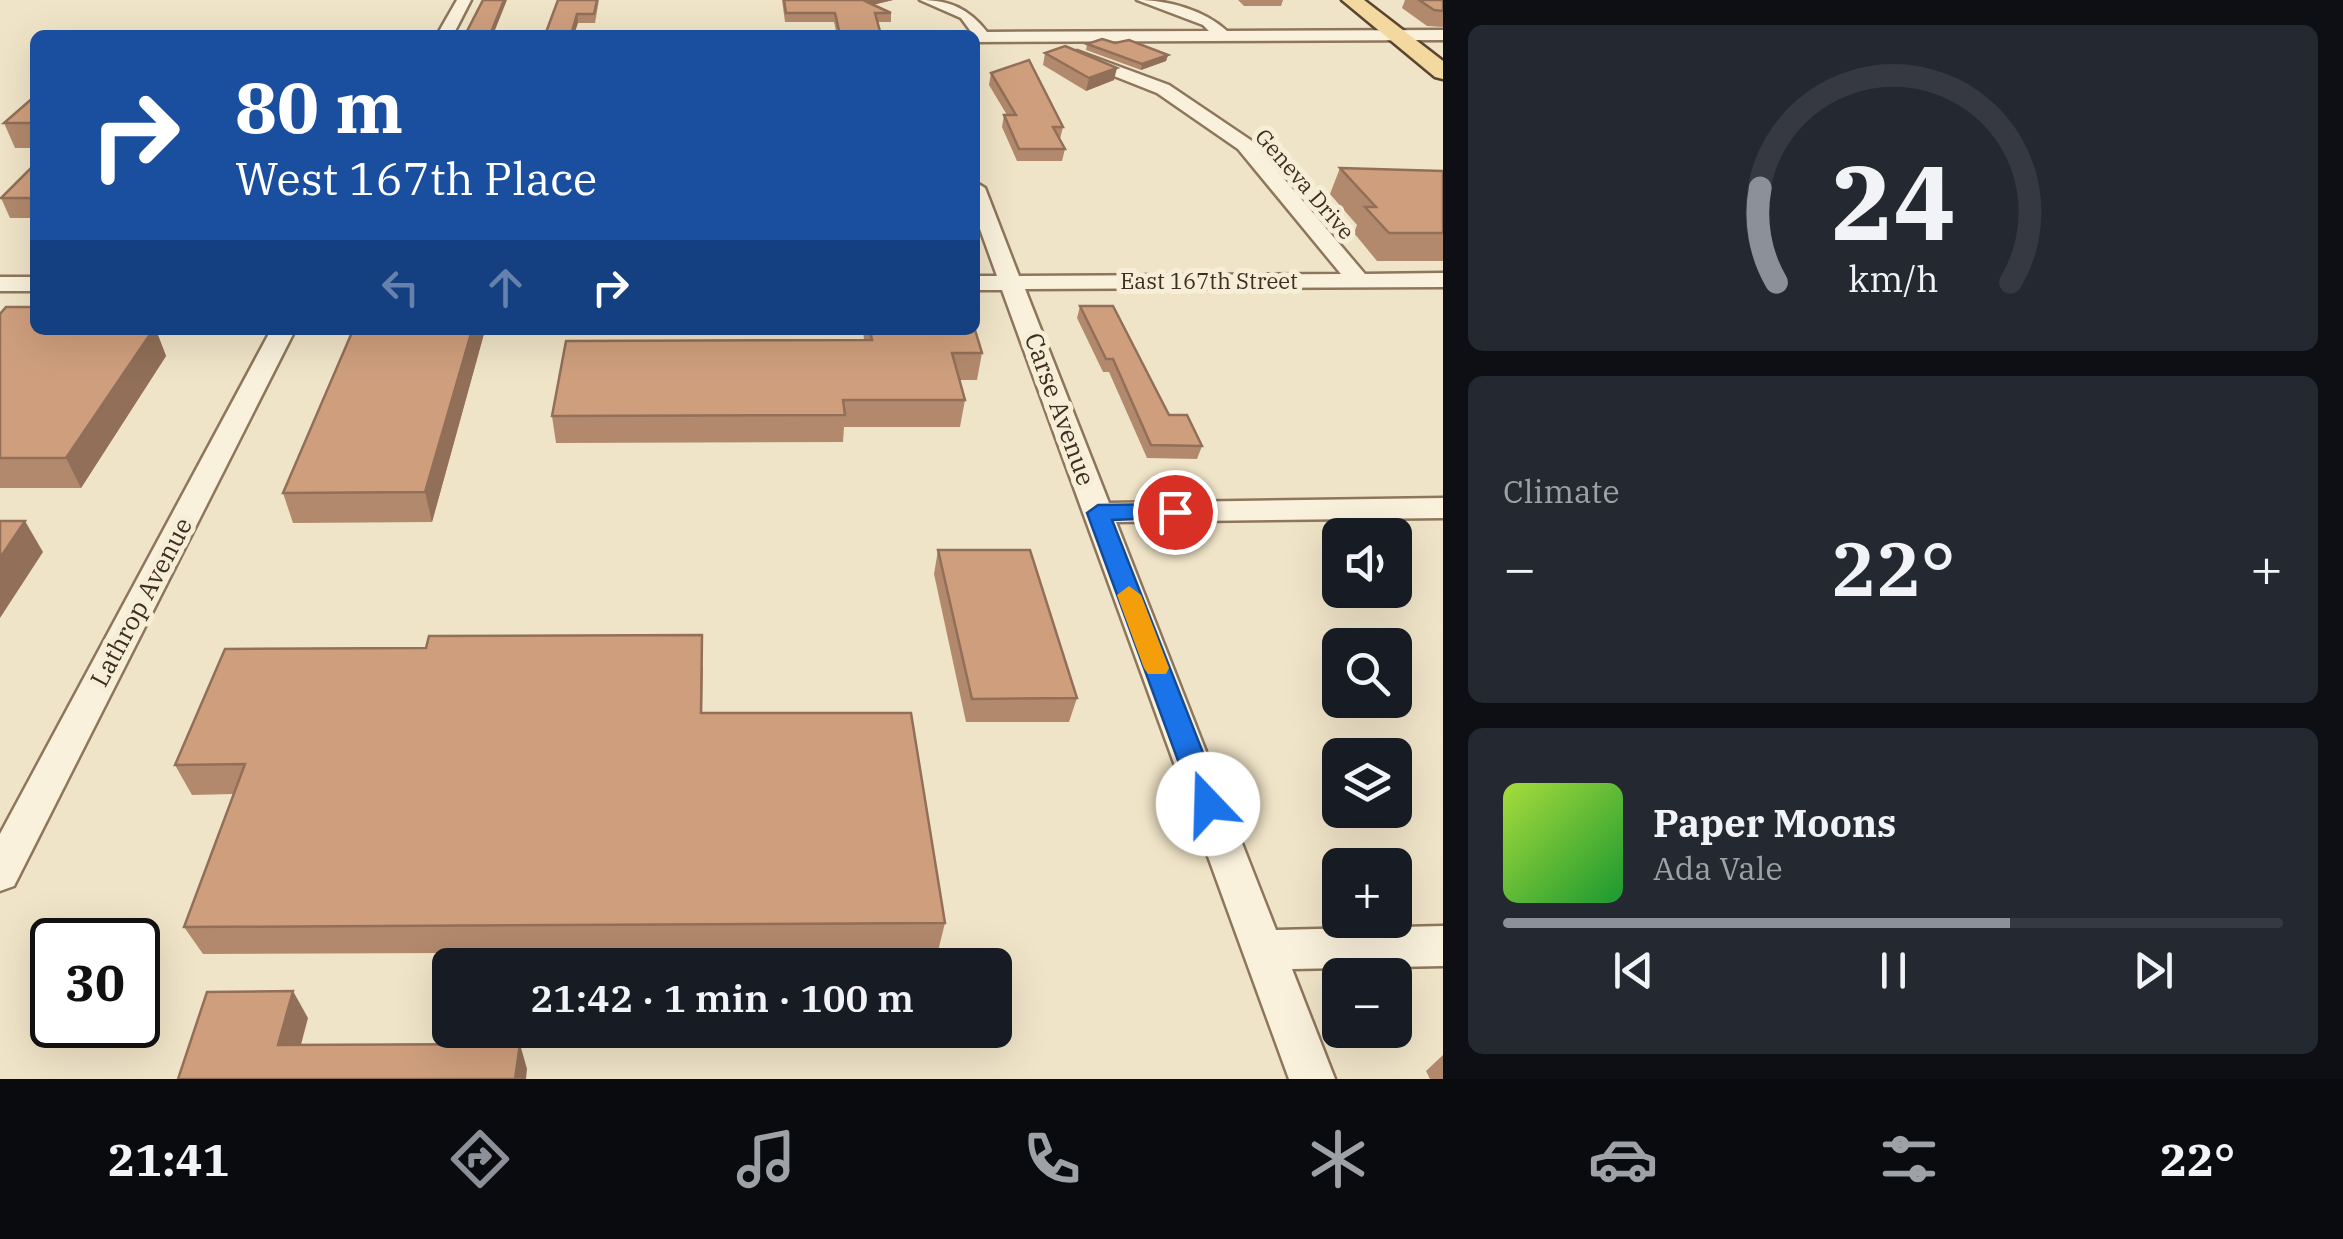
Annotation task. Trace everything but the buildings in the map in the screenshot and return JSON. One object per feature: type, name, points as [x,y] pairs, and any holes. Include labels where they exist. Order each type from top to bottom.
[{"type":"main road","points":[[1352,0],[1443,72]]},
{"type":"street","points":[[448,30],[464,0]]},
{"type":"street","points":[[927,0],[966,15],[975,30]]},
{"type":"street","points":[[1144,0],[1208,22],[1223,36]]},
{"type":"street","points":[[980,37],[1443,35]]},
{"type":"street","name":"Geneva Drive","points":[[1057,37],[1074,55],[1163,89],[1245,145],[1358,280]]},
{"type":"street","name":"Carse Avenue","points":[[980,200],[1312,1079]]},
{"type":"street","name":"East 167th Street","points":[[980,283],[1443,280]]},
{"type":"street","points":[[0,284],[30,284]]},
{"type":"street","name":"Lathrop Avenue","points":[[0,874],[280,335]]},
{"type":"street","points":[[1098,513],[1443,508]]},
{"type":"street","points":[[1264,950],[1443,946]]},
{"type":"slow traffic","points":[[1129,595],[1157,668]]},
{"type":"route","points":[[1175,512],[1098,513],[1208,804]]}]
